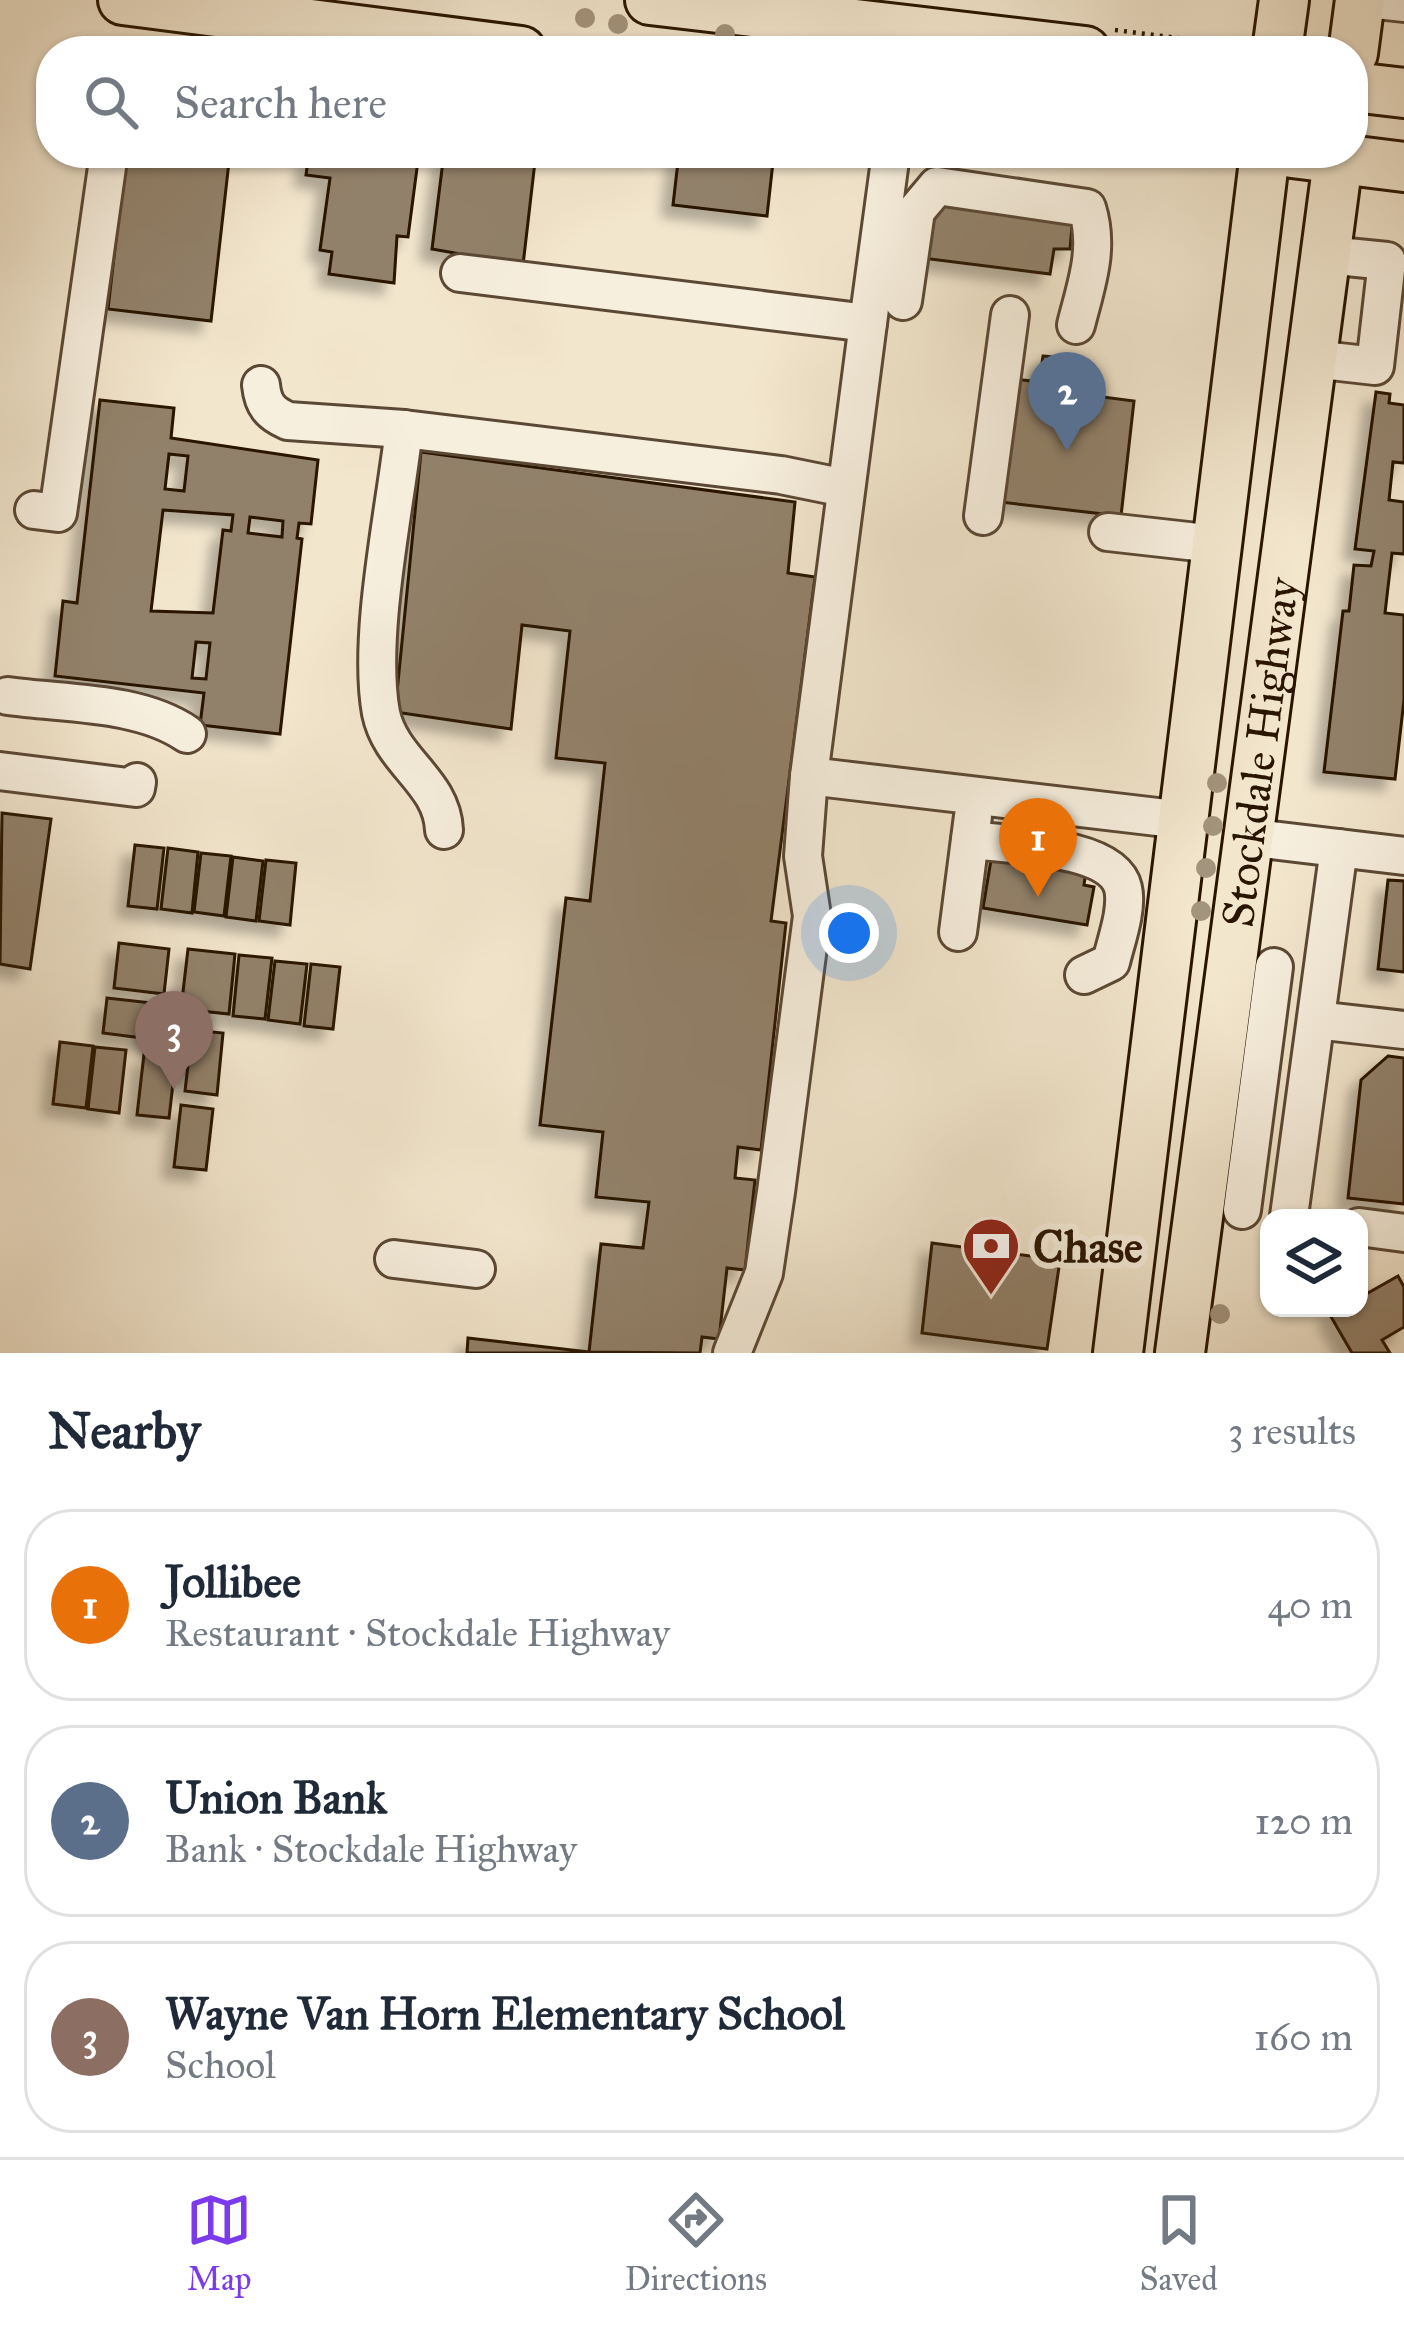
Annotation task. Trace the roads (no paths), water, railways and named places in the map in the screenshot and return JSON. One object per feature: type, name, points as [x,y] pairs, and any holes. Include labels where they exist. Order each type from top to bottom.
[{"type":"main road","points":[[122,0],[398,36]]},
{"type":"main road","points":[[650,0],[847,12],[993,36]]},
{"type":"main road","points":[[1279,36],[1284,0]]},
{"type":"main road","points":[[1355,36],[1360,0]]},
{"type":"main road","points":[[1368,89],[1404,93]]},
{"type":"main road","points":[[1368,162],[1404,167]]},
{"type":"main road","name":"Stockdale Highway","points":[[1118,1353],[1263,168]]},
{"type":"main road","name":"Stockdale Highway","points":[[1180,1353],[1221,1207],[1251,964],[1246,837],[1327,255],[1324,168]]},
{"type":"street","points":[[1378,0],[1404,3]]},
{"type":"street","points":[[34,510],[58,513],[107,168]]},
{"type":"street","points":[[732,1353],[764,1273],[776,1192],[812,916],[803,856],[809,776],[889,168]]},
{"type":"street","points":[[903,301],[916,211],[938,186],[1087,208],[1091,266],[1082,326]]},
{"type":"street","points":[[1313,359],[1389,374],[1400,251],[1327,255]]},
{"type":"street","points":[[460,273],[868,323]]},
{"type":"street","points":[[983,516],[1010,315]]},
{"type":"street","points":[[261,385],[272,415],[289,421],[404,429],[781,475],[845,488]]},
{"type":"street","points":[[404,429],[381,632],[381,711],[398,755],[443,805],[444,830]]},
{"type":"street","points":[[1108,532],[1215,544]]},
{"type":"street","points":[[8,696],[143,714],[166,719],[187,734]]},
{"type":"street","points":[[0,771],[136,788],[136,782]]},
{"type":"street","points":[[809,776],[1183,820]]},
{"type":"street","points":[[958,932],[975,796]]},
{"type":"street","points":[[1246,837],[1404,856]]},
{"type":"street","points":[[970,840],[1091,856],[1114,868],[1124,890],[1111,962],[1084,975]]},
{"type":"street","points":[[1290,1209],[1339,848]]},
{"type":"street","points":[[1251,964],[1296,970],[1316,1020]]},
{"type":"street","points":[[1316,1020],[1396,1029]]},
{"type":"street","points":[[1221,1207],[1260,1212]]},
{"type":"street","points":[[1368,1228],[1404,1233]]},
{"type":"street","points":[[394,1259],[476,1268]]},
{"type":"place","name":"Union Bank","points":[[1067,451]]},
{"type":"place","name":"Jollibee","points":[[1038,897]]},
{"type":"place","name":"Wayne Van Horn Elementary School","points":[[174,1090]]},
{"type":"place","name":"Chase","points":[[991,1297]]}]
